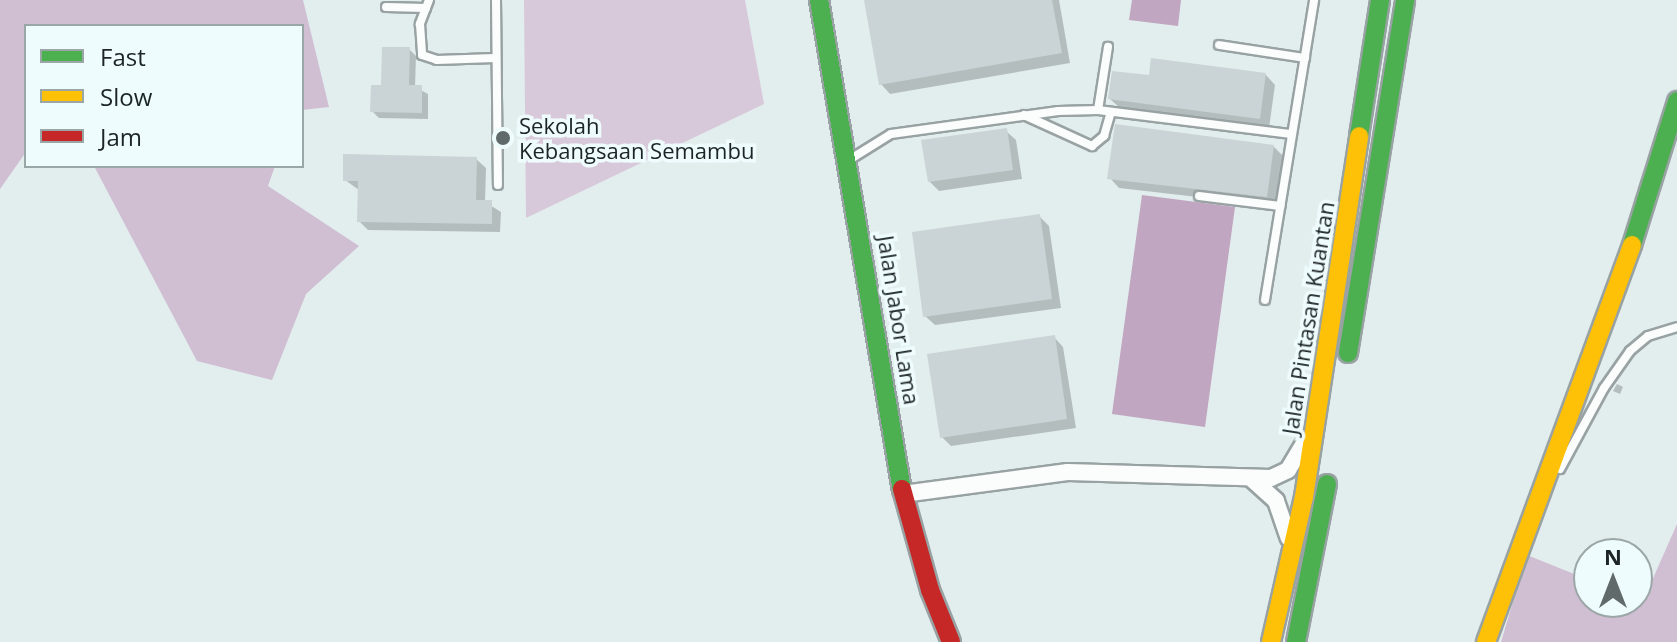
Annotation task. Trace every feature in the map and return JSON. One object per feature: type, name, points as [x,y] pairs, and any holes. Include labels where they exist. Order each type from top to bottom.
[{"type":"main road","name":"Jalan Jabor Lama","points":[[819,0],[903,494],[930,590],[951,642]]},
{"type":"main road","name":"Jalan Pintasan Kuantan","points":[[1271,642],[1293,555],[1318,417],[1380,0]]},
{"type":"main road","name":"Jalan Pintasan Kuantan","points":[[1344,379],[1405,0]]},
{"type":"main road","points":[[1486,642],[1672,137],[1677,101]]},
{"type":"main road","points":[[1296,642],[1329,470]]},
{"type":"street","points":[[903,494],[1081,471],[1253,480],[1288,470],[1318,417]]},
{"type":"street","points":[[1253,480],[1279,507],[1293,555]]},
{"type":"lane","points":[[496,0],[498,185]]},
{"type":"lane","points":[[1265,300],[1314,0]]},
{"type":"lane","points":[[386,7],[428,4],[420,24],[422,55],[437,60],[495,58]]},
{"type":"lane","points":[[1219,45],[1305,58]]},
{"type":"lane","points":[[1098,110],[1108,47]]},
{"type":"lane","points":[[848,160],[891,134],[1024,114],[1098,110],[1292,134]]},
{"type":"lane","points":[[1024,114],[1092,146],[1104,136],[1111,112]]},
{"type":"lane","points":[[1199,196],[1280,206]]},
{"type":"lane","points":[[1531,518],[1630,351],[1648,336],[1677,327]]},
{"type":"shaded area","points":[[0,0],[303,0],[329,107],[304,110],[304,24],[24,24],[24,155],[0,189]]},
{"type":"shaded area","points":[[524,0],[745,0],[764,104],[526,218]]},
{"type":"shaded area","points":[[1132,0],[1181,0],[1178,26],[1129,20]]},
{"type":"shaded area","points":[[95,168],[274,168],[268,186],[359,246],[306,294],[272,380],[197,361]]},
{"type":"shaded area","points":[[1142,195],[1235,207],[1205,427],[1112,414]]},
{"type":"shaded area","points":[[1677,524],[1677,642],[1501,642],[1527,555],[1573,574],[1573,618],[1653,618],[1653,578]]},
{"type":"building","points":[[864,0],[1052,0],[1062,53],[879,85]]},
{"type":"building","points":[[382,47],[410,47],[409,85],[422,85],[422,113],[370,112],[371,85],[381,85]]},
{"type":"building","points":[[1151,58],[1266,73],[1260,119],[1108,99],[1112,71],[1149,75]]},
{"type":"building","points":[[1115,124],[1274,145],[1267,197],[1107,179]]},
{"type":"building","points":[[1007,128],[1013,170],[928,182],[921,140]]},
{"type":"building","points":[[343,154],[477,157],[476,200],[492,200],[492,224],[357,222],[358,181],[343,181]]},
{"type":"building","points":[[1040,214],[1052,299],[923,317],[912,232]]},
{"type":"building","points":[[1055,335],[1067,419],[940,438],[927,354]]},
{"type":"traffic: fast","points":[[819,0],[902,489]]},
{"type":"traffic: fast","points":[[1359,136],[1380,0]]},
{"type":"traffic: fast","points":[[1348,353],[1405,0]]},
{"type":"traffic: fast","points":[[1632,245],[1677,101]]},
{"type":"traffic: fast","points":[[1296,642],[1327,484]]},
{"type":"traffic: slow","points":[[1271,642],[1304,497],[1359,136]]},
{"type":"traffic: slow","points":[[1486,642],[1632,245]]},
{"type":"traffic: jam","points":[[902,489],[930,590],[951,642]]},
{"type":"place","name":"Sekolah Kebangsaan Semambu","points":[[503,138]]}]
